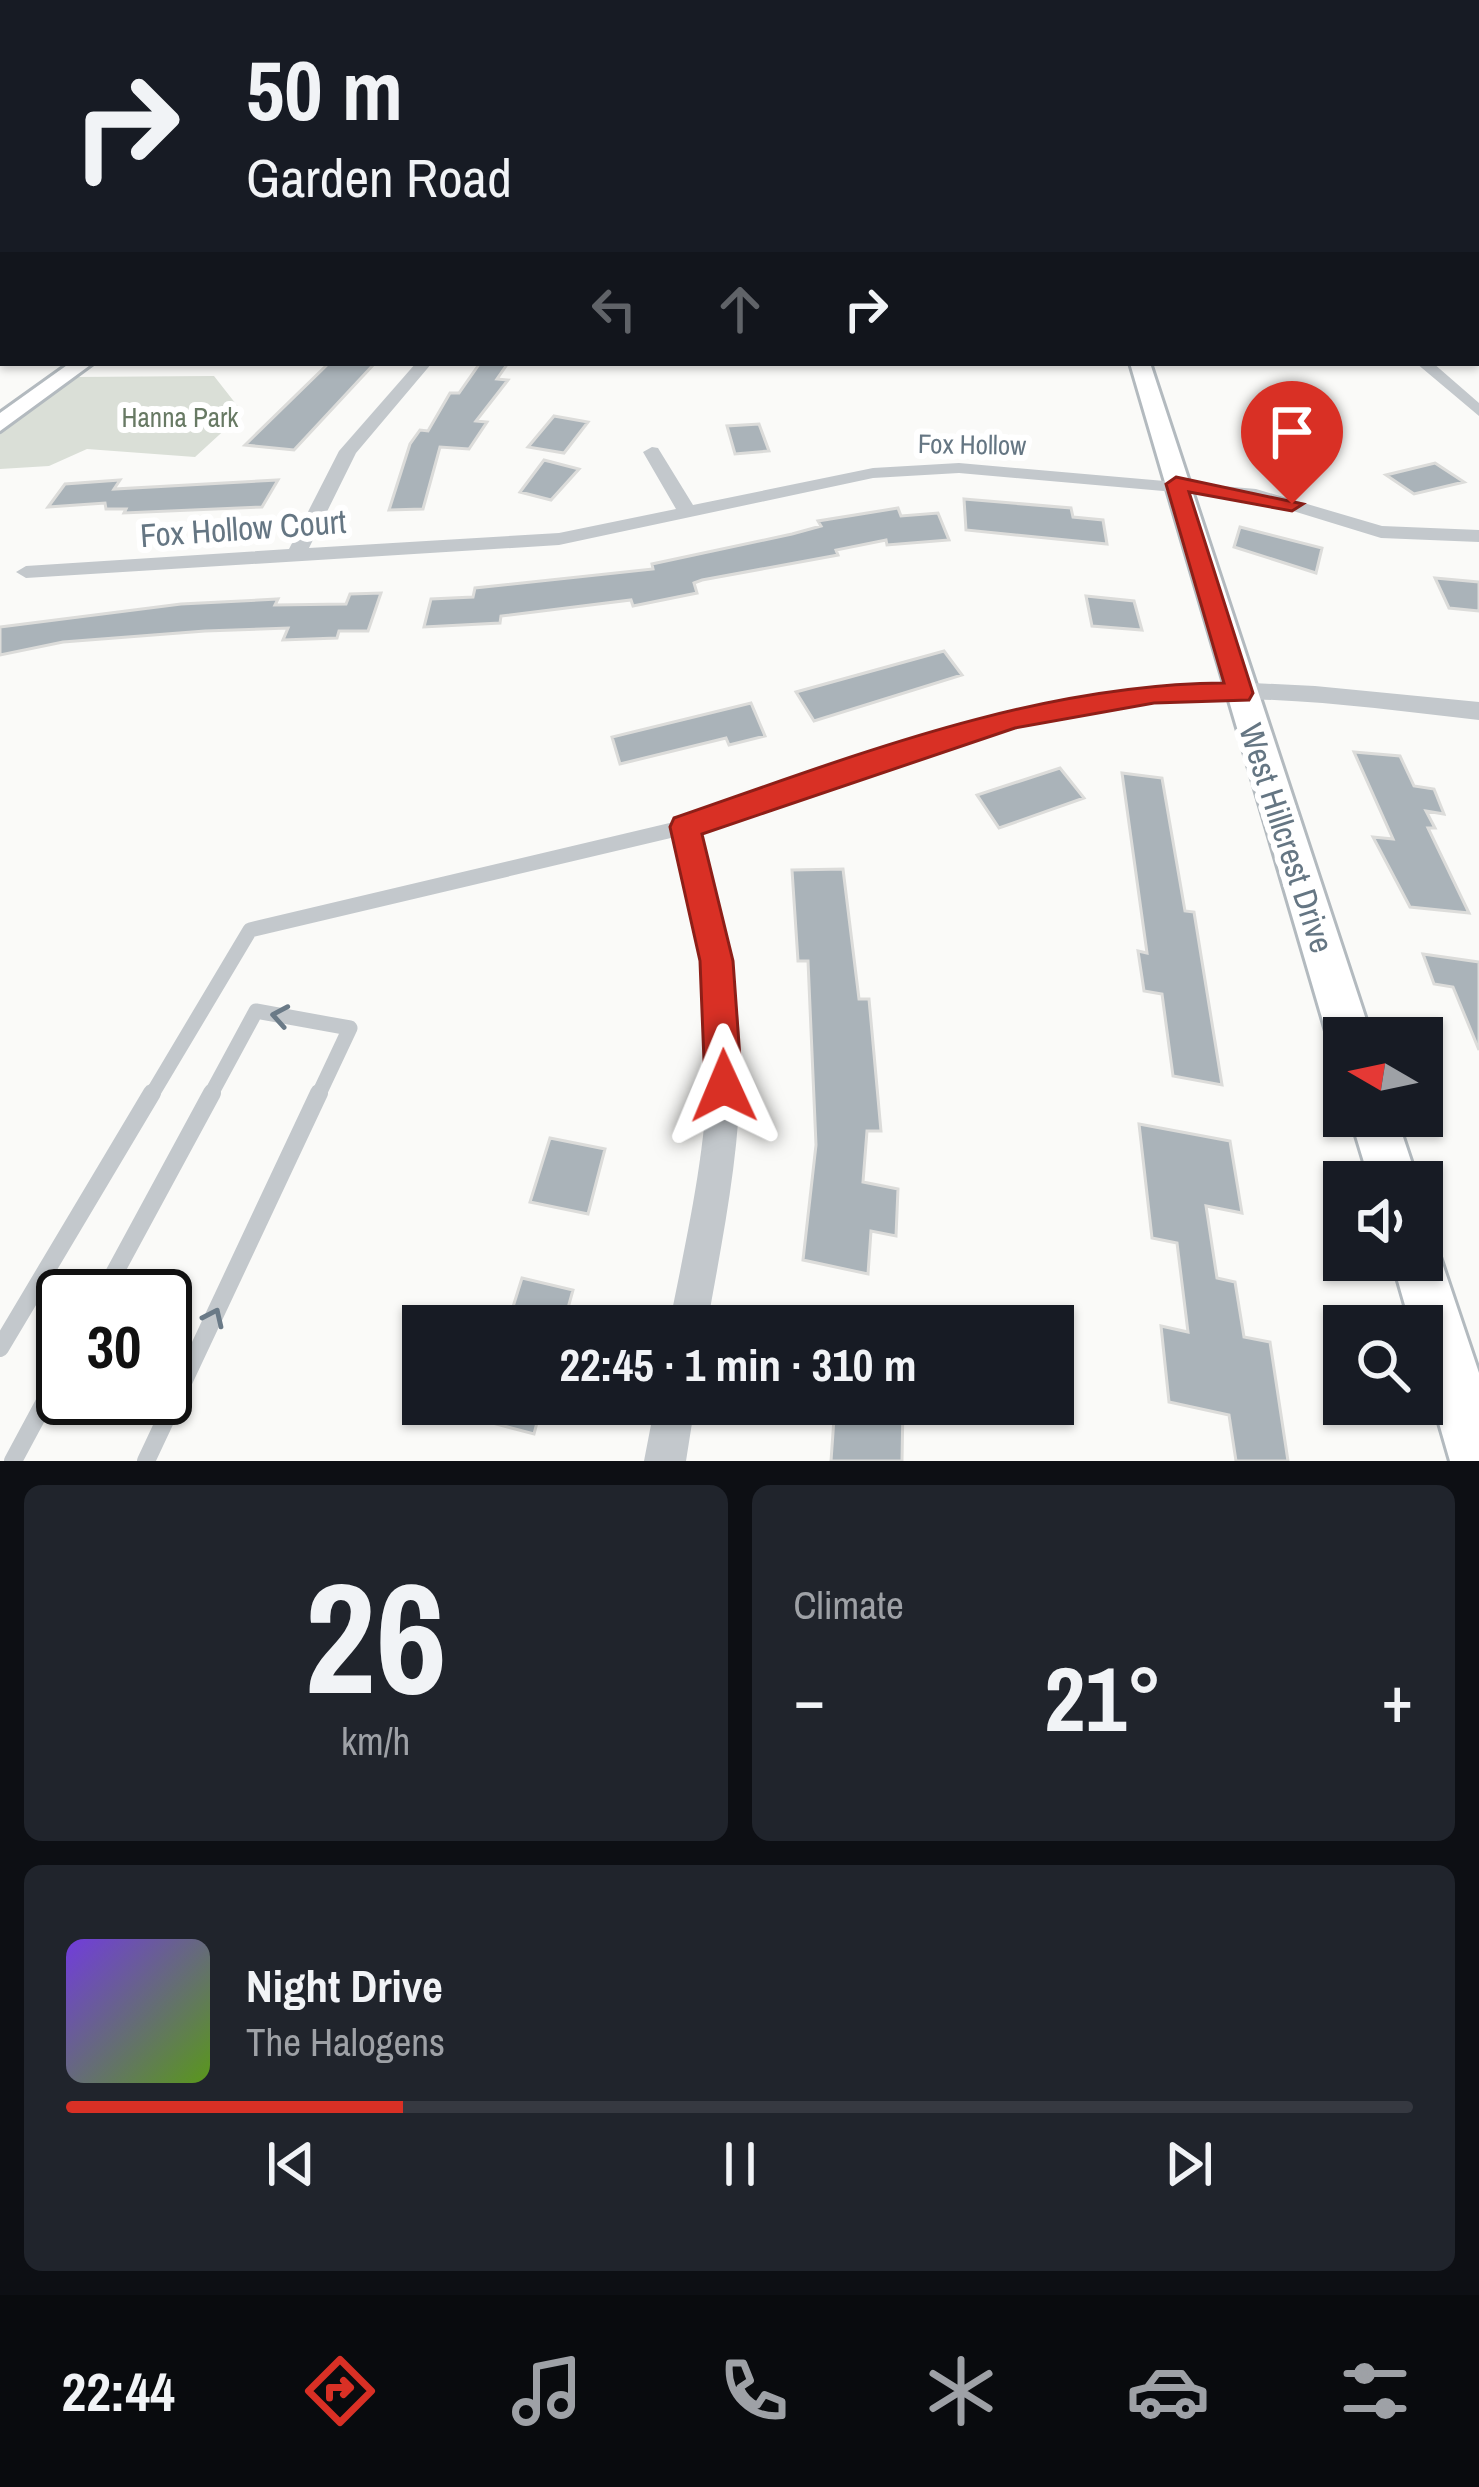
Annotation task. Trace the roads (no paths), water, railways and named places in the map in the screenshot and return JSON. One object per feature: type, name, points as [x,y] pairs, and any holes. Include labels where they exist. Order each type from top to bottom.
[{"type":"street","points":[[0,424],[79,366]]},
{"type":"street","points":[[297,553],[348,451],[421,366]]},
{"type":"street","name":"West Hillcrest Drive","points":[[1141,366],[1342,1017]]},
{"type":"street","points":[[1427,366],[1479,411]]},
{"type":"street","points":[[652,452],[688,513]]},
{"type":"street","name":"Fox Hollow","points":[[464,546],[559,539],[912,469],[997,469],[1176,484],[1256,494],[1381,532],[1479,536]]},
{"type":"street","name":"Fox Hollow Court","points":[[26,572],[464,546]]},
{"type":"street","points":[[691,1305],[724,1086],[716,961],[685,827],[1013,718],[1154,693],[1240,693],[1479,712]]},
{"type":"street","points":[[1424,1281],[1479,1461]]},
{"type":"street","points":[[664,1461],[670,1425]]},
{"type":"lane","points":[[0,1348],[250,930],[685,827]]},
{"type":"lane","points":[[117,1269],[256,1011],[350,1028],[192,1363]]},
{"type":"lane","points":[[13,1461],[36,1418]]},
{"type":"lane","points":[[146,1461],[163,1425]]},
{"type":"park label","name":"Hanna Park","points":[[180,417]]}]
